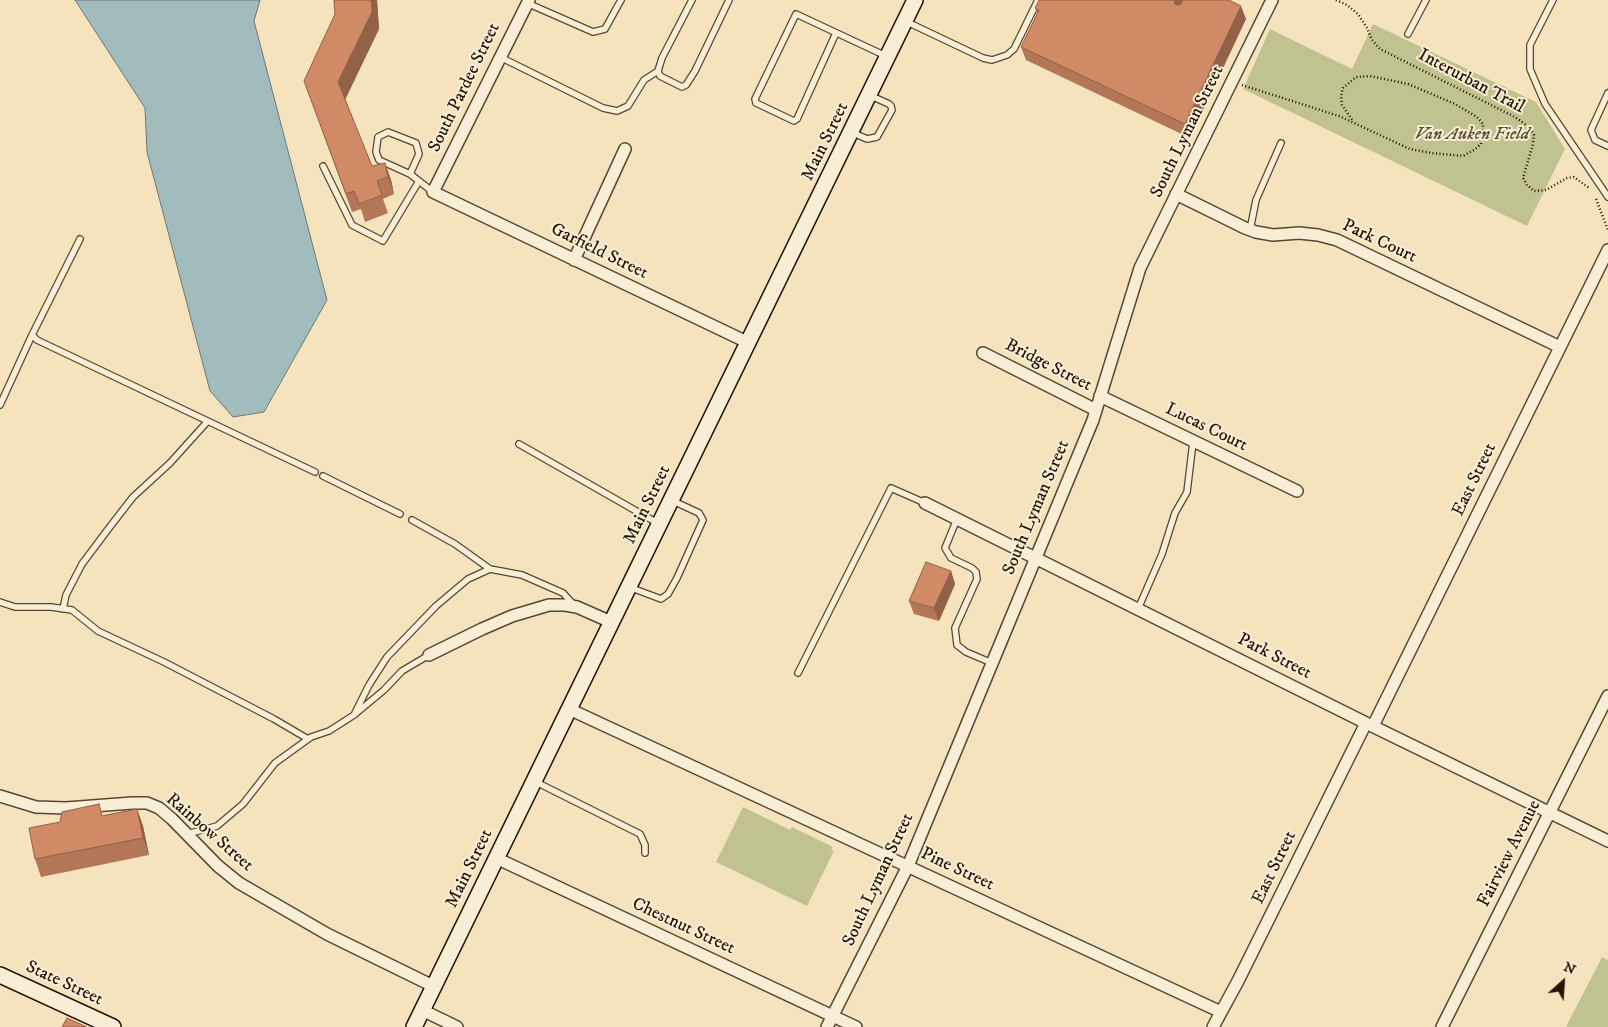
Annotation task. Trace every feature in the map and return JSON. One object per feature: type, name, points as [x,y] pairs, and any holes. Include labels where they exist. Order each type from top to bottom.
[{"type":"main road","name":"Main Street","points":[[414,1027],[915,0]]},
{"type":"main road","name":"State Street","points":[[0,975],[113,1027]]},
{"type":"street","name":"South Lyman Street","points":[[830,1022],[908,866],[992,663],[1096,410],[1140,268],[1272,0]]},
{"type":"street","name":"South Pardee Street","points":[[433,192],[528,1]]},
{"type":"street","points":[[574,260],[625,149]]},
{"type":"street","name":"Garfield Street","points":[[433,192],[749,343]]},
{"type":"street","name":"Park Court","points":[[1176,194],[1250,230],[1273,234],[1299,233],[1318,235],[1337,240],[1560,347]]},
{"type":"street","name":"East Street","points":[[1213,1027],[1370,725],[1608,252]]},
{"type":"street","name":"Bridge Street","points":[[984,353],[1096,410]]},
{"type":"street","name":"Lucas Court","points":[[1100,396],[1297,491]]},
{"type":"street","name":"Park Street","points":[[925,503],[1370,725],[1608,841]]},
{"type":"street","points":[[429,655],[512,616],[549,605],[565,605],[577,608],[611,622]]},
{"type":"street","name":"Fairview Avenue","points":[[1442,1027],[1608,696]]},
{"type":"street","name":"Pine Street","points":[[569,709],[1221,1012]]},
{"type":"street","name":"Rainbow Street","points":[[0,796],[36,808],[147,804],[158,808],[172,818],[218,866],[239,883],[327,934],[433,986]]},
{"type":"street","name":"Chestnut Street","points":[[496,858],[830,1022],[856,1027]]},
{"type":"street","points":[[422,1010],[457,1027]]},
{"type":"lane","points":[[528,1],[593,32],[605,29],[621,0]]},
{"type":"lane","points":[[500,58],[603,108],[617,110],[628,106],[644,80],[658,71],[692,0]]},
{"type":"lane","points":[[658,71],[660,76],[682,87],[686,85],[695,71],[729,0]]},
{"type":"lane","points":[[905,21],[983,58],[992,60],[1007,56],[1014,49],[1038,0]]},
{"type":"lane","points":[[1408,34],[1426,0]]},
{"type":"lane","points":[[1553,0],[1530,44],[1530,68],[1545,104],[1608,197]]},
{"type":"lane","points":[[836,33],[797,119],[794,121],[756,103],[755,99],[796,14],[888,57]]},
{"type":"lane","points":[[1608,93],[1591,130],[1595,140],[1608,146]]},
{"type":"lane","points":[[851,132],[867,139],[877,137],[892,110],[889,104],[869,95]]},
{"type":"lane","points":[[410,174],[419,154],[416,143],[388,132],[378,137],[376,152],[379,160],[410,174],[433,192]]},
{"type":"lane","points":[[1250,230],[1256,200],[1281,143]]},
{"type":"lane","points":[[323,166],[352,225],[383,242],[419,181]]},
{"type":"lane","points":[[0,406],[32,335],[80,239]]},
{"type":"lane","points":[[32,335],[37,340],[316,472]]},
{"type":"lane","points":[[63,609],[66,595],[82,564],[109,528],[133,497],[170,463],[207,422]]},
{"type":"lane","points":[[1138,609],[1162,554],[1175,513],[1187,492],[1193,442]]},
{"type":"lane","points":[[519,444],[659,524]]},
{"type":"lane","points":[[323,476],[400,514]]},
{"type":"lane","points":[[798,673],[891,488],[925,503]]},
{"type":"lane","points":[[628,587],[661,599],[668,594],[677,578],[702,520],[699,513],[671,500]]},
{"type":"lane","points":[[957,519],[945,548],[951,558],[972,568],[976,572],[977,579],[956,628],[957,645],[966,652],[992,663]]},
{"type":"lane","points":[[412,520],[455,544],[490,569],[522,575],[563,593],[577,608]]},
{"type":"lane","points":[[354,715],[369,685],[388,657],[436,606],[468,579],[490,569]]},
{"type":"lane","points":[[0,602],[15,607],[51,606],[72,610],[98,631],[164,662],[274,719],[308,739]]},
{"type":"lane","points":[[187,834],[216,826],[243,804],[275,764],[308,739],[329,731],[354,715],[384,690],[402,670],[429,655]]},
{"type":"lane","points":[[534,781],[640,834],[645,845],[645,853]]},
{"type":"path","name":"Interurban Trail","points":[[1336,0],[1347,5],[1358,14],[1372,40],[1380,49],[1515,116],[1529,128],[1534,135],[1534,144],[1523,178],[1534,191],[1546,190],[1567,178],[1574,177],[1586,184],[1591,191]]},
{"type":"path","points":[[1231,82],[1353,121],[1410,148],[1450,156],[1463,156],[1481,144],[1483,135],[1483,124],[1456,104],[1408,84],[1370,76],[1356,77],[1343,88],[1340,96],[1342,105],[1353,121]]},
{"type":"path","points":[[1596,197],[1608,230]]},
{"type":"green space","name":"Van Auken Field","points":[[1373,24],[1536,102],[1565,149],[1527,226],[1243,89],[1270,29],[1352,69]]},
{"type":"green space","points":[[743,807],[790,830],[792,827],[833,847],[831,850],[834,851],[807,906],[716,862]]},
{"type":"green space","points":[[1602,957],[1608,960],[1608,1027],[1566,1027]]},
{"type":"water","points":[[75,0],[260,0],[254,21],[327,300],[264,412],[233,417],[210,391],[147,152],[145,108]]},
{"type":"building","points":[[334,0],[371,0],[372,12],[338,82],[372,166],[385,163],[388,177],[377,181],[382,195],[359,204],[354,191],[346,194],[304,81],[335,14]]},
{"type":"building","points":[[1039,0],[1174,0],[1175,4],[1178,5],[1183,0],[1229,0],[1241,6],[1185,124],[1021,47],[1039,10],[1035,8]]},
{"type":"building","points":[[926,562],[951,571],[934,608],[909,601]]},
{"type":"building","points":[[99,804],[102,816],[137,809],[143,838],[35,859],[29,828],[60,822],[62,812]]},
{"type":"building","points":[[67,1018],[87,1027],[62,1027]]}]
